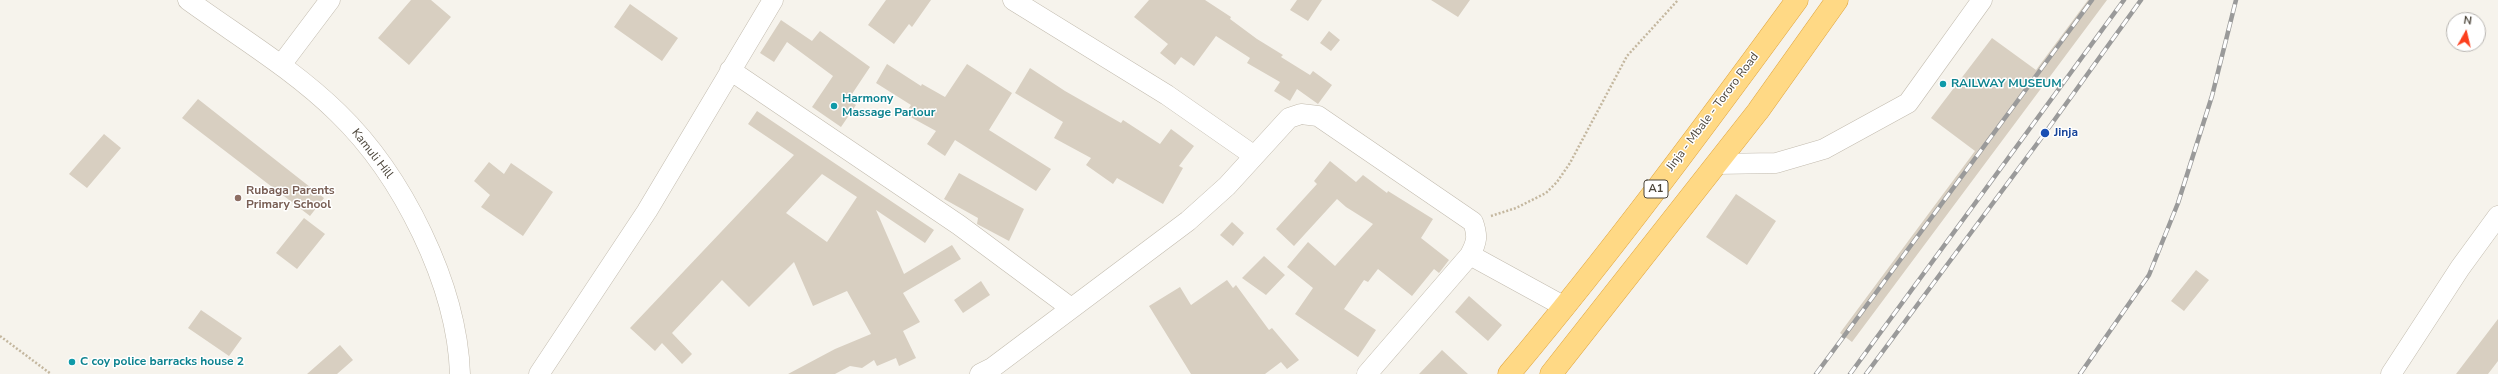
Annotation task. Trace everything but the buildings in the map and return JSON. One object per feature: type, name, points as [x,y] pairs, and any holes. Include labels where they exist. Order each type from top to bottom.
[{"type":"highway","name":"Jinja - Mbale - Tororo Road","points":[[1509,374],[1565,308],[1719,107],[1797,0]]},
{"type":"highway","name":"A1","points":[[1552,374],[1758,111],[1837,0]]},
{"type":"street","name":"Kamuli Hill","points":[[188,0],[282,65],[338,113],[370,148],[408,204],[436,265],[449,308],[460,374]]},
{"type":"street","points":[[282,65],[330,0]]},
{"type":"street","points":[[539,374],[647,211],[772,0]]},
{"type":"street","points":[[1013,0],[1167,95],[1253,155]]},
{"type":"street","points":[[1716,164],[1776,164],[1824,149],[1908,103],[1982,0]]},
{"type":"street","points":[[730,70],[958,225],[1071,308]]},
{"type":"street","points":[[989,372],[1071,308],[1188,221],[1226,186],[1253,155],[1289,118],[1301,114],[1318,116],[1473,222],[1477,234],[1476,243],[1470,256],[1367,374]]},
{"type":"street","points":[[2391,374],[2460,268],[2498,216]]},
{"type":"street","points":[[1470,256],[1565,308]]},
{"type":"path","points":[[1473,222],[1516,208],[1546,193],[1552,187],[1570,163],[1627,56],[1678,0]]},
{"type":"path","points":[[0,336],[51,374]]},
{"type":"railway","points":[[1816,374],[2092,0]]},
{"type":"railway","points":[[1850,374],[2124,0]]},
{"type":"railway","points":[[1866,374],[2045,133],[2141,0]]},
{"type":"railway","points":[[2080,374],[2149,275],[2178,203],[2212,96],[2236,0]]},
{"type":"place","name":"RAILWAY MUSEUM","points":[[1943,84]]},
{"type":"place","name":"Harmony Massage Parlour","points":[[834,106]]},
{"type":"place","name":"Jinja","points":[[2045,133]]},
{"type":"place","name":"Rubaga Parents Primary School","points":[[238,198]]},
{"type":"place","name":"C coy police barracks house 2","points":[[72,362]]}]
